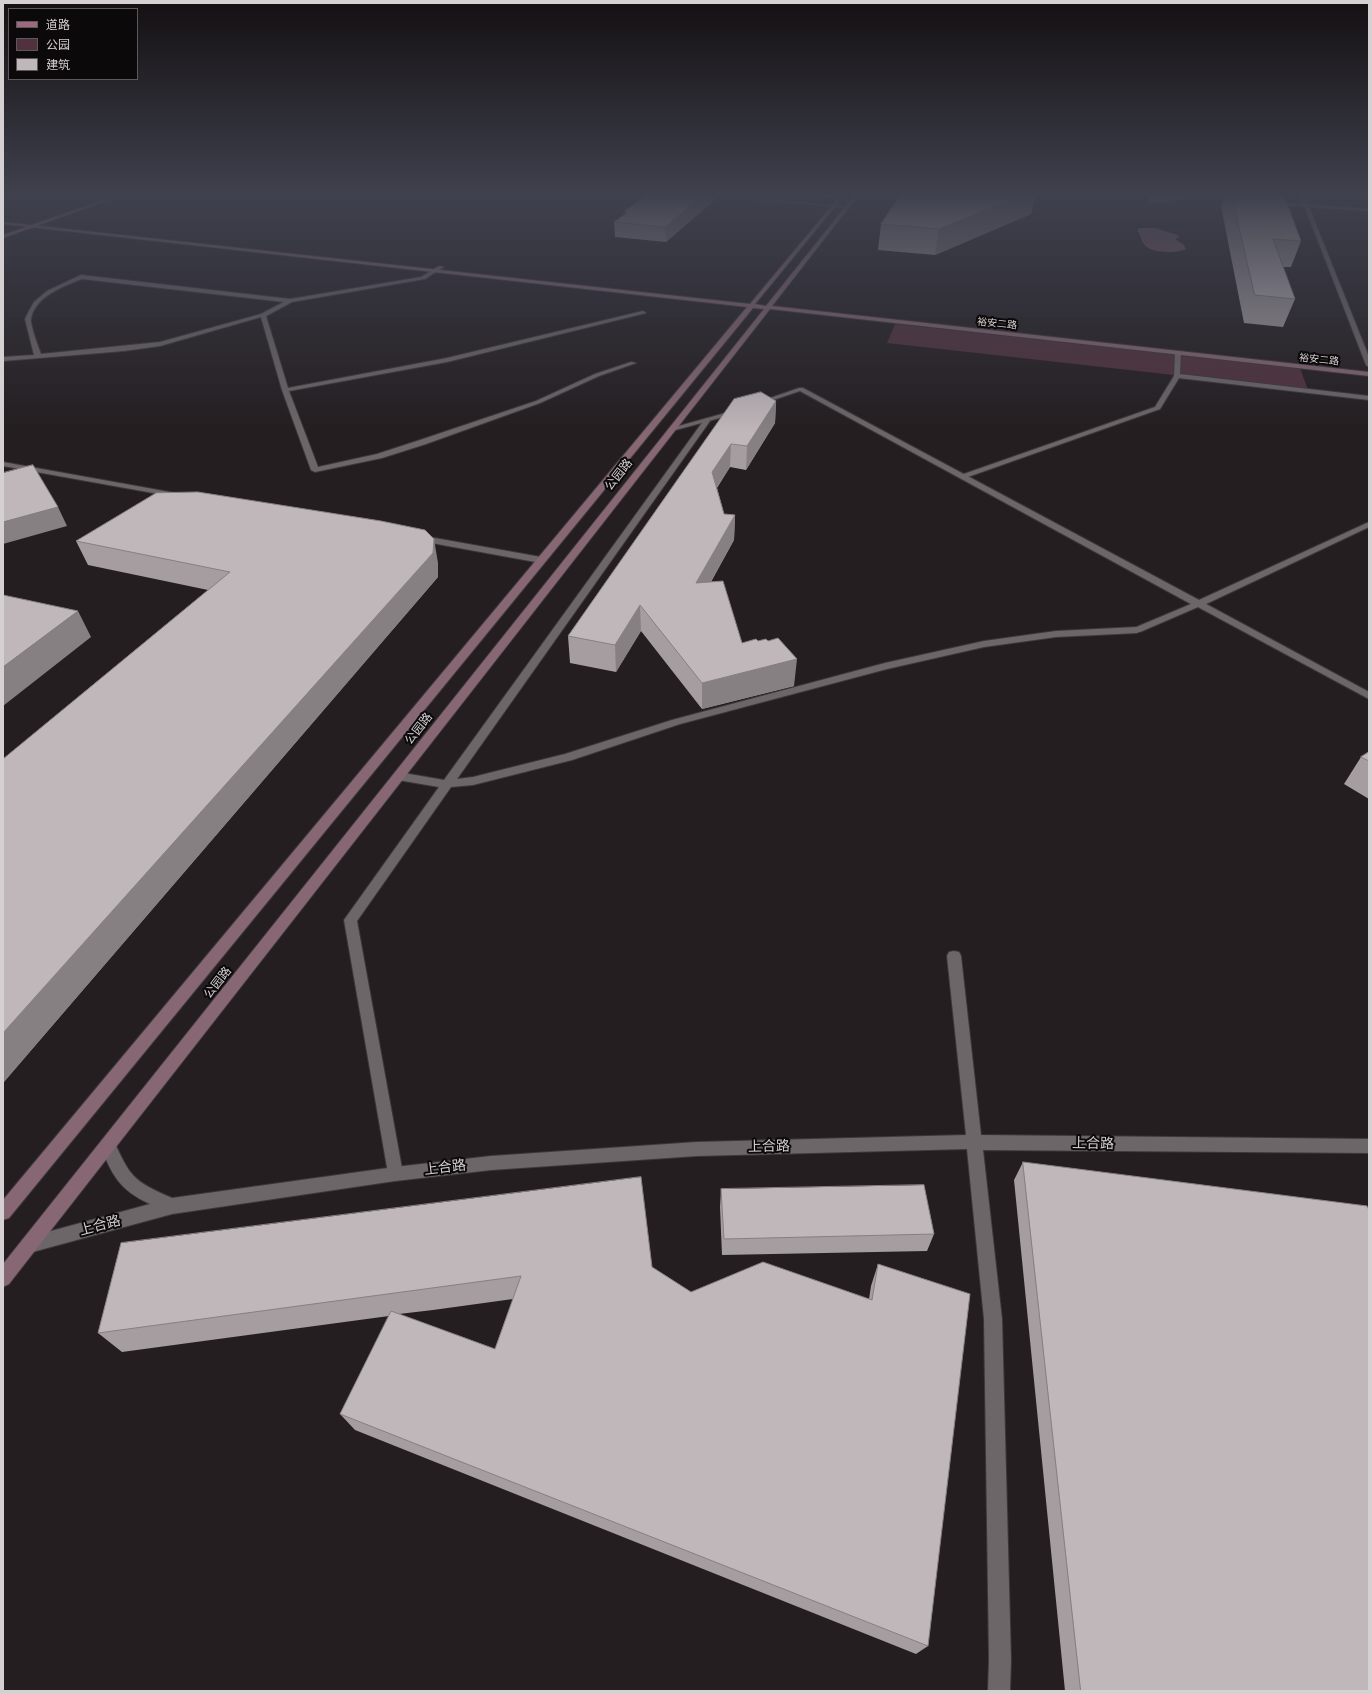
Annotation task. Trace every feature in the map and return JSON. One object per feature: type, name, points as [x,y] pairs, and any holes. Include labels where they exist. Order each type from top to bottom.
[{"type":"main road","name":"裕安二路","points":[[483,276],[1369,368]]},
{"type":"main road","name":"裕安二路","points":[[517,276],[753,304]]},
{"type":"main road","name":"公园路","points":[[3,1212],[776,276]]},
{"type":"main road","name":"公园路","points":[[3,1278],[792,276]]},
{"type":"main road","name":"裕安二路","points":[[769,305],[1369,374]]},
{"type":"street","points":[[38,356],[28,318],[30,312],[51,290],[81,277],[290,301],[423,278],[426,276]]},
{"type":"street","points":[[1334,276],[1369,365]]},
{"type":"street","points":[[3,360],[124,349],[160,344],[263,315],[290,301]]},
{"type":"street","points":[[285,390],[447,360],[643,313]]},
{"type":"street","points":[[263,315],[285,390],[315,470],[379,456],[423,442],[538,402],[597,375],[633,363]]},
{"type":"street","points":[[962,476],[1158,408],[1177,376],[1178,353]]},
{"type":"street","points":[[1177,376],[1369,398]]},
{"type":"street","points":[[672,429],[746,409],[801,389],[1369,696]]},
{"type":"street","points":[[395,1174],[350,920],[706,421]]},
{"type":"street","points":[[3,464],[190,498]]},
{"type":"street","points":[[398,776],[447,784],[473,781],[568,757],[676,722],[885,666],[984,644],[1056,634],[1137,630],[1198,604],[1369,524]]},
{"type":"street","points":[[409,537],[541,560]]},
{"type":"street","points":[[954,956],[992,1319],[1000,1660],[999,1691]]},
{"type":"street","name":"上合路","points":[[29,1245],[172,1206],[395,1174],[491,1163],[697,1149],[973,1142],[1369,1146]]},
{"type":"street","points":[[108,1144],[115,1166],[128,1184],[148,1196],[172,1206]]},
{"type":"green space","points":[[895,324],[1300,368],[1308,390],[887,343]]},
{"type":"building","points":[[1251,276],[1287,276],[1295,299],[1255,295]]},
{"type":"building","points":[[761,392],[776,401],[747,446],[731,444],[712,472],[724,514],[735,515],[696,583],[723,581],[742,643],[756,639],[758,641],[766,639],[768,641],[778,638],[797,659],[702,683],[640,605],[615,645],[568,636],[734,399]]},
{"type":"building","points":[[33,465],[58,507],[3,522],[3,473]]},
{"type":"building","points":[[198,492],[381,521],[425,530],[434,539],[433,553],[3,1033],[3,759],[230,572],[76,541],[156,493]]},
{"type":"building","points":[[3,595],[78,611],[3,667]]},
{"type":"building","points":[[1369,752],[1369,761],[1361,757]]},
{"type":"building","points":[[1023,1162],[1367,1206],[1369,1210],[1369,1691],[1081,1691]]},
{"type":"building","points":[[641,1177],[652,1267],[691,1292],[763,1262],[872,1300],[878,1264],[970,1294],[928,1646],[340,1414],[391,1311],[495,1349],[521,1276],[98,1333],[121,1243]]},
{"type":"building","points":[[924,1185],[934,1234],[724,1239],[721,1189]]}]
